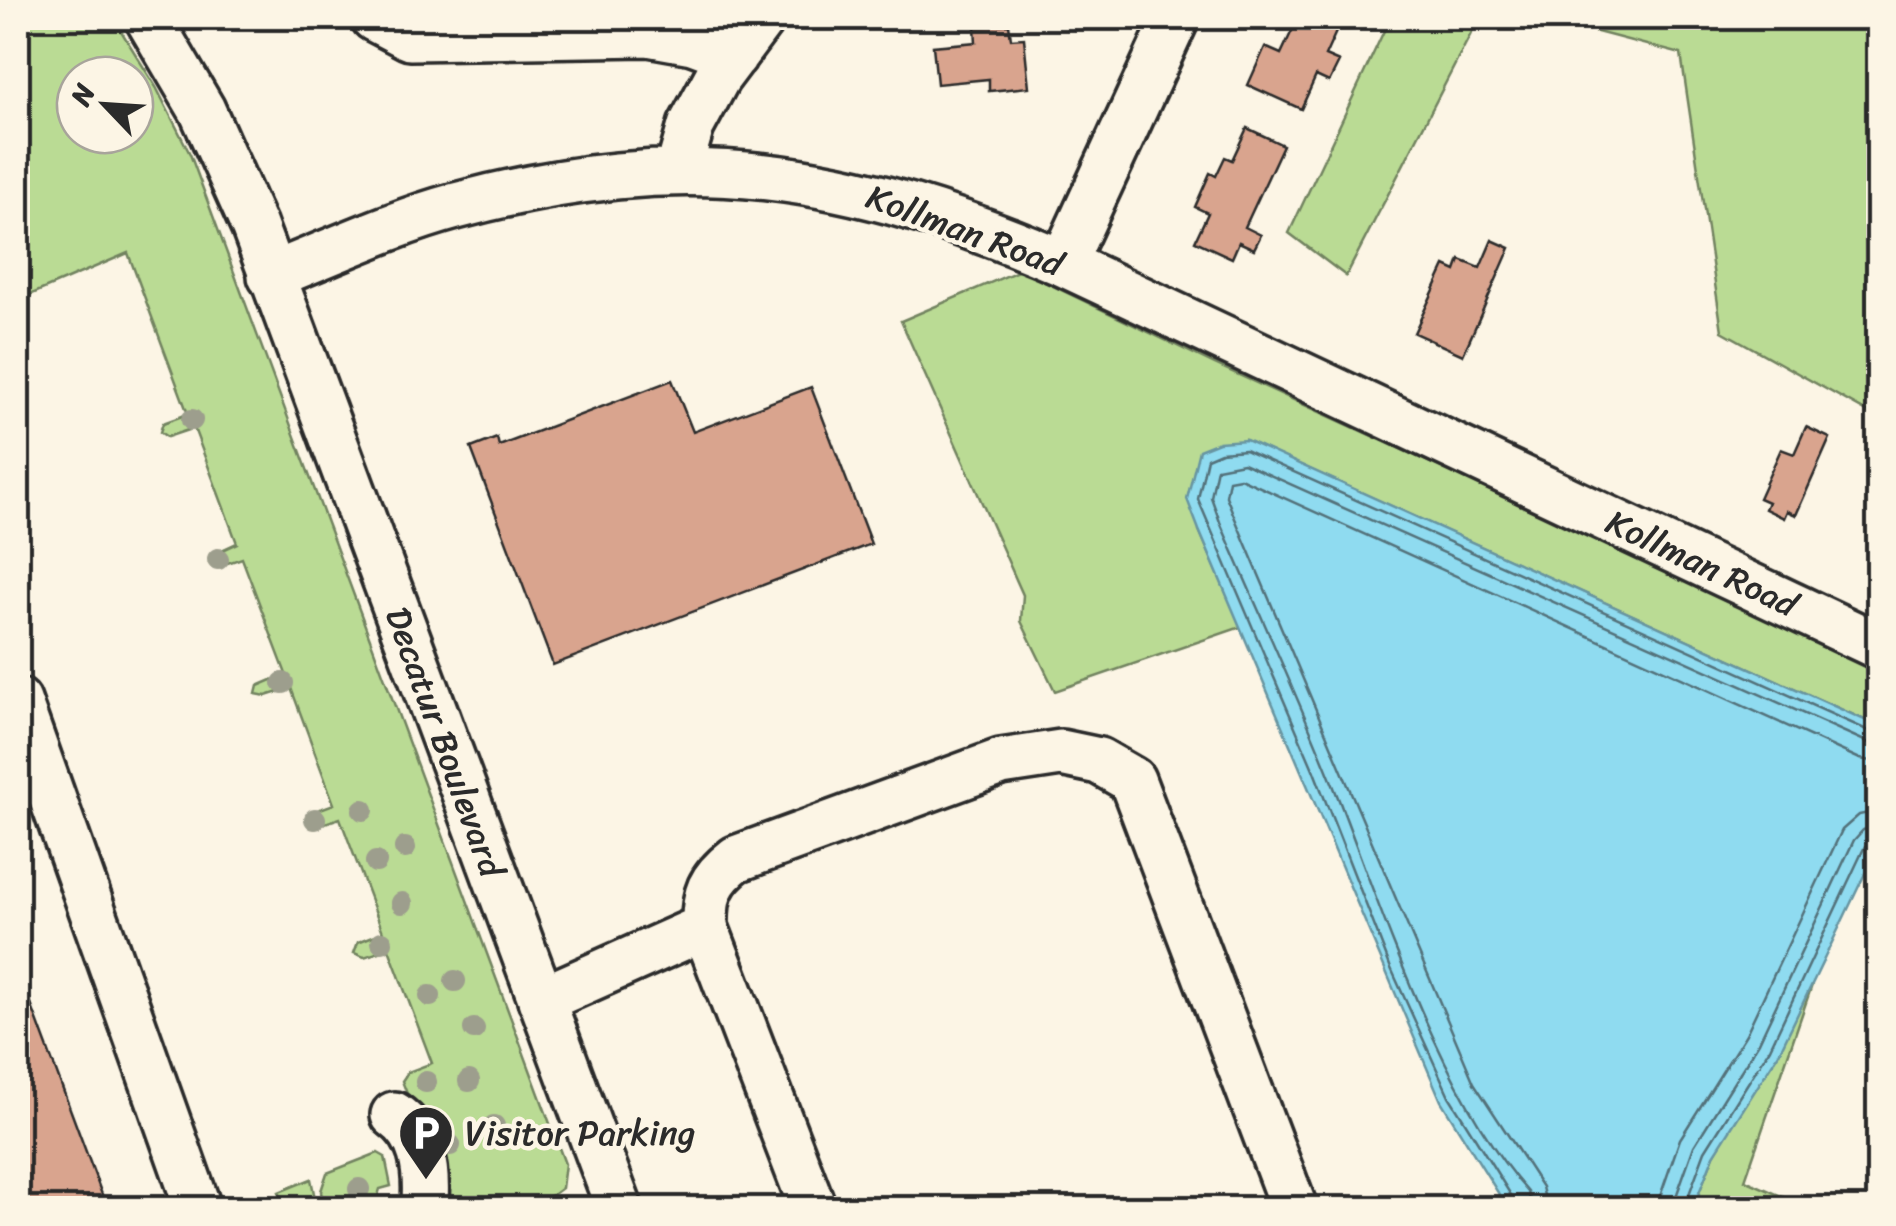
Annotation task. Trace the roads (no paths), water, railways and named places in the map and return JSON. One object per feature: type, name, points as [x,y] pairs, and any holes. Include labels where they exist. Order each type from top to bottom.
[{"type":"street","points":[[148,18],[202,110],[254,226],[271,276]]},
{"type":"street","points":[[374,18],[410,37],[648,33],[693,41],[734,56]]},
{"type":"street","points":[[678,172],[691,126],[762,18]]},
{"type":"street","points":[[1063,264],[1176,18]]},
{"type":"street","name":"Kollman Road","points":[[271,276],[443,210],[580,179],[678,172],[778,177],[865,192],[941,214],[1063,264],[1878,646]]},
{"type":"street","name":"Decatur Boulevard","points":[[271,276],[541,1000],[608,1205]]},
{"type":"street","points":[[18,701],[198,1208]]},
{"type":"street","points":[[813,1208],[706,928],[704,907],[713,877],[736,859],[1001,762],[1061,752],[1099,761],[1132,780],[1294,1208]]},
{"type":"street","points":[[541,1000],[706,928]]},
{"type":"street","points":[[394,1115],[409,1126],[427,1170],[425,1202]]},
{"type":"water","points":[[1246,440],[1878,726],[1878,835],[1870,863],[1779,1053],[1714,1155],[1693,1208],[1513,1208],[1500,1196],[1441,1101],[1187,499],[1199,450],[1219,442]]},
{"type":"place","name":"Visitor Parking","points":[[426,1182]]}]
